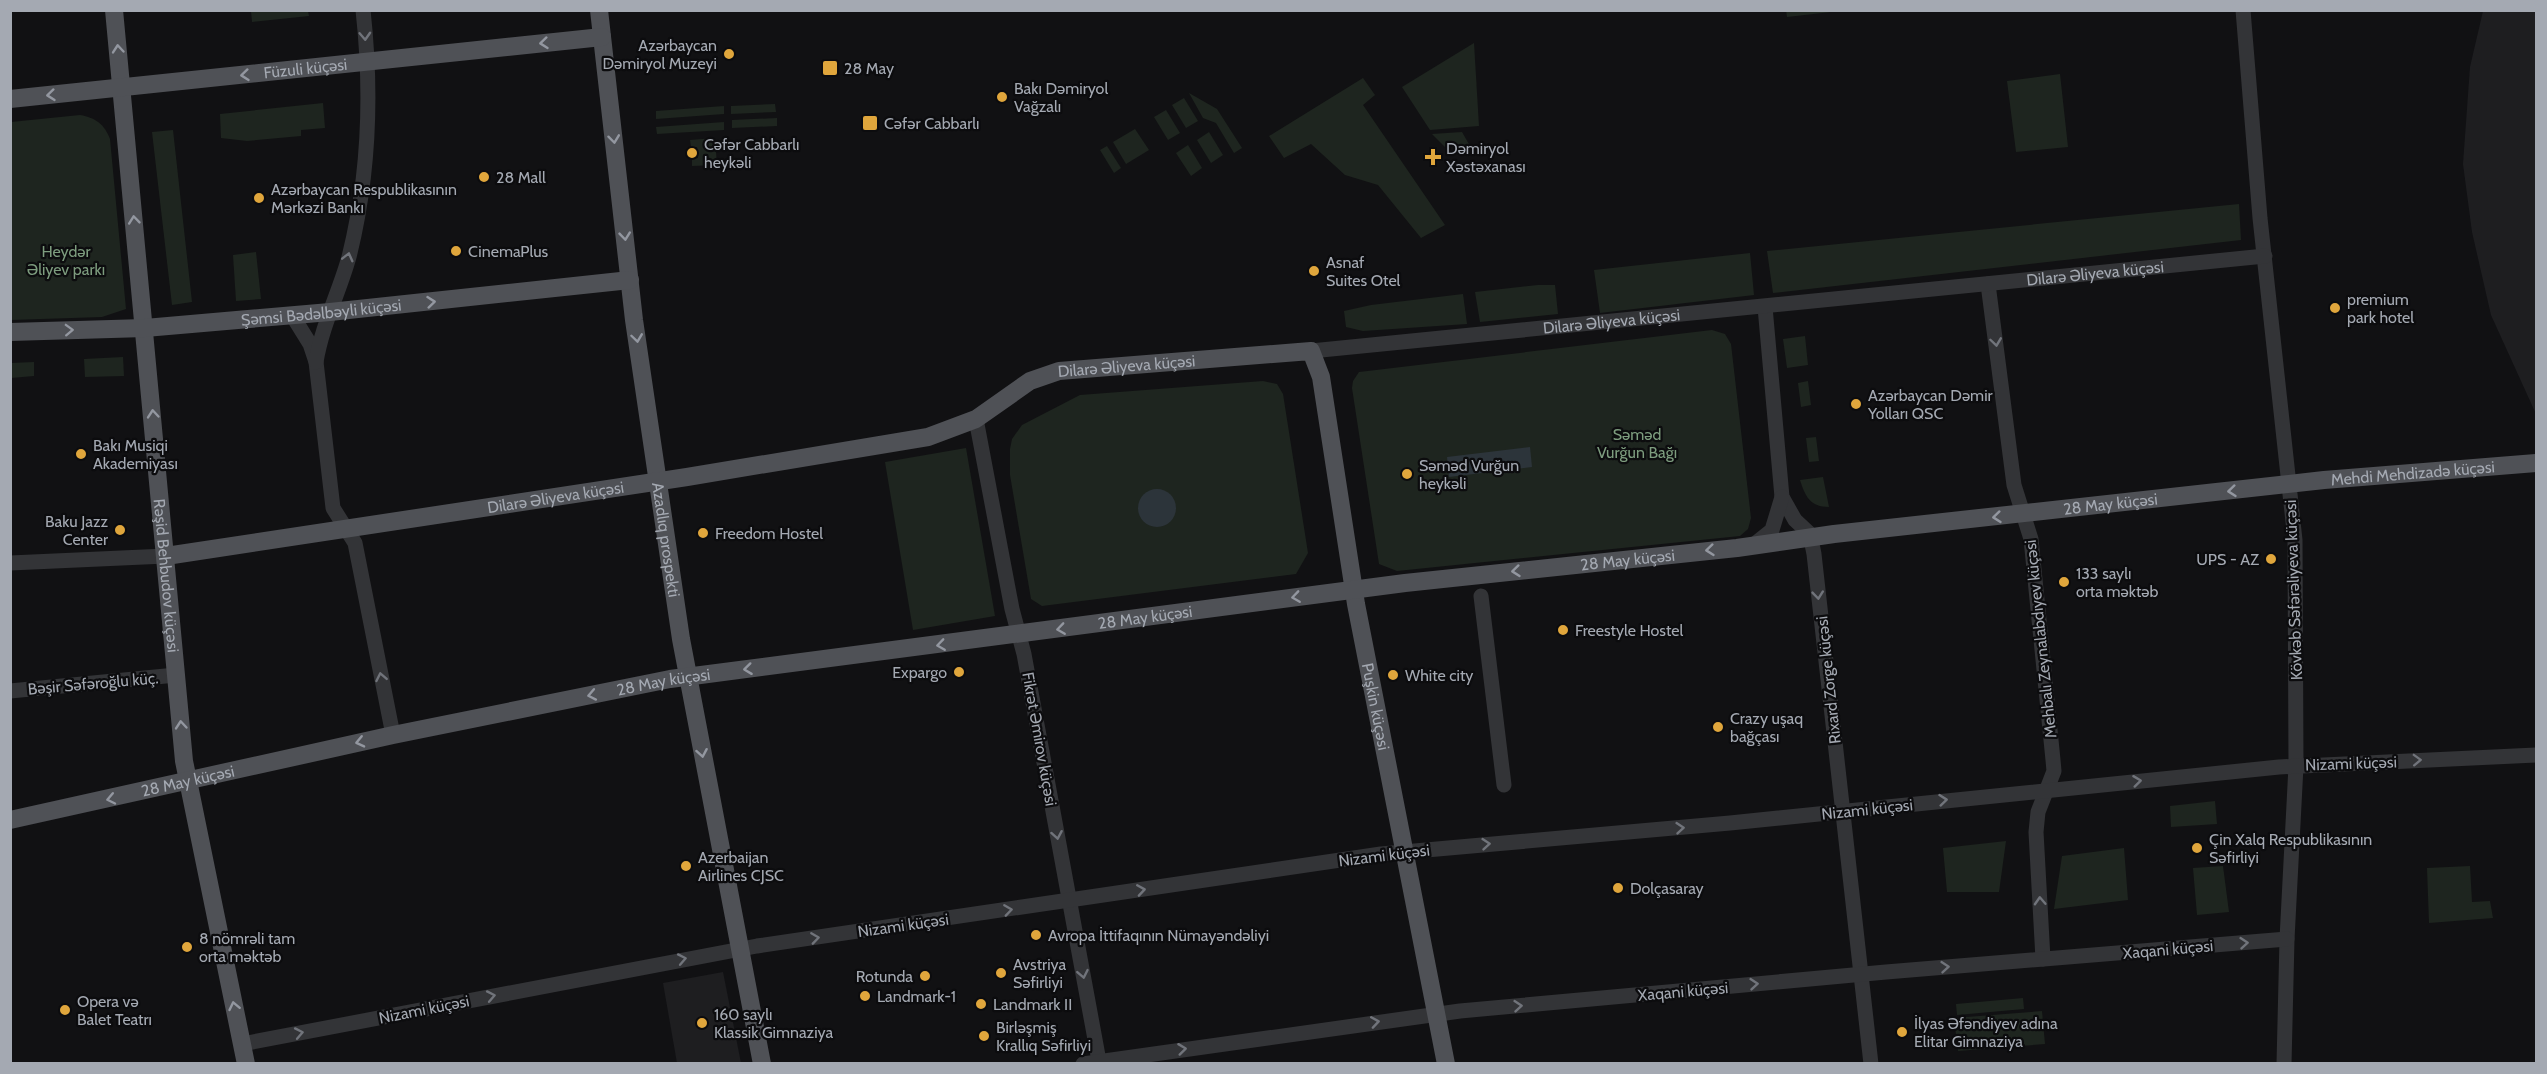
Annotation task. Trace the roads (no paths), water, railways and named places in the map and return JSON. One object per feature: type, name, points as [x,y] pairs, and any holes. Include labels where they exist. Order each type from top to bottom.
[{"type":"main road","name":"Rəşid Behbudov küçəsi","points":[[114,10],[187,783],[246,1064]]},
{"type":"main road","name":"Azadlıq prospekti","points":[[599,10],[630,280],[657,481],[689,677],[738,950],[762,1064]]},
{"type":"main road","name":"Füzuli küçəsi","points":[[10,99],[602,37]]},
{"type":"main road","name":"Şəmsi Bədəlbəyli küçəsi","points":[[10,332],[145,328],[330,312],[630,280]]},
{"type":"main road","name":"Dilarə Əliyeva küçəsi","points":[[166,556],[917,439],[944,433],[976,419],[1030,381],[1059,371],[1311,351]]},
{"type":"main road","name":"Puşkin küçəsi","points":[[1311,351],[1321,377],[1354,589],[1446,1064]]},
{"type":"main road","name":"Mehdi Mehdizadə küçəsi","points":[[2290,485],[2468,466],[2536,463]]},
{"type":"main road","name":"28 May küçəsi","points":[[10,820],[187,783],[393,735],[689,677],[1354,589],[1752,546],[1810,537],[2022,515],[2044,510],[2290,485]]},
{"type":"street","points":[[316,362],[350,252],[364,166],[367,62],[363,10]]},
{"type":"street","name":"Kövkəb Səfərəliyeva küçəsi","points":[[2243,10],[2265,256],[2295,540],[2296,766],[2287,939],[2284,1064]]},
{"type":"street","name":"Dilarə Əliyeva küçəsi","points":[[1311,351],[2265,256]]},
{"type":"street","name":"Mehbalı Zeynalabdıyev küçəsi","points":[[1988,284],[2014,485],[2031,539],[2054,771],[2038,812],[2036,832],[2043,959]]},
{"type":"street","name":"Rixard Zorge küçəsi","points":[[1765,307],[1782,497],[1795,520],[1810,534],[1814,554],[1871,1064]]},
{"type":"street","points":[[292,315],[305,335],[316,362],[333,508],[355,543],[393,735]]},
{"type":"street","name":"Fikrət Əmirov küçəsi","points":[[976,419],[1018,634],[1026,664],[1099,1061]]},
{"type":"street","points":[[1752,546],[1772,530],[1782,497]]},
{"type":"street","name":"Dilarə Əliyeva küçəsi","points":[[10,563],[166,556]]},
{"type":"street","points":[[1481,596],[1504,785]]},
{"type":"street","name":"Bəşir Səfəroğlu küç.","points":[[10,691],[176,675]]},
{"type":"street","name":"Nizami küçəsi","points":[[242,1044],[738,950],[1406,853],[2296,766],[2536,755]]},
{"type":"street","name":"Xaqani küçəsi","points":[[1083,1064],[1437,1014],[1861,974],[2287,939]]},
{"type":"place","name":"Azərbaycan Dəmiryol Muzeyi","points":[[729,54]]},
{"type":"place","name":"28 May","points":[[830,68]]},
{"type":"place","name":"Bakı Dəmiryol Vağzalı","points":[[1002,97]]},
{"type":"place","name":"Cəfər Cabbarlı","points":[[870,123]]},
{"type":"place","name":"Cəfər Cabbarlı heykəli","points":[[692,153]]},
{"type":"place","name":"Dəmiryol Xəstəxanası","points":[[1433,157]]},
{"type":"place","name":"28 Mall","points":[[484,177]]},
{"type":"place","name":"Azərbaycan Respublikasının Mərkəzi Bankı","points":[[259,198]]},
{"type":"place","name":"CinemaPlus","points":[[456,251]]},
{"type":"place","name":"Asnaf Suites Otel","points":[[1314,271]]},
{"type":"place","name":"premium park hotel","points":[[2335,308]]},
{"type":"place","name":"Azərbaycan Dəmir Yolları QSC","points":[[1856,404]]},
{"type":"place","name":"Bakı Musiqi Akademiyası","points":[[81,454]]},
{"type":"place","name":"Səməd Vurğun heykəli","points":[[1407,474]]},
{"type":"place","name":"Baku Jazz Center","points":[[120,530]]},
{"type":"place","name":"Freedom Hostel","points":[[703,533]]},
{"type":"place","name":"UPS - AZ","points":[[2271,559]]},
{"type":"place","name":"133 saylı orta məktəb","points":[[2064,582]]},
{"type":"place","name":"Freestyle Hostel","points":[[1563,630]]},
{"type":"place","name":"Expargo","points":[[959,672]]},
{"type":"place","name":"White city","points":[[1393,675]]},
{"type":"place","name":"Crazy uşaq bağçası","points":[[1718,727]]},
{"type":"place","name":"Çin Xalq Respublikasının Səfirliyi","points":[[2197,848]]},
{"type":"place","name":"Azerbaijan Airlines CJSC","points":[[686,866]]},
{"type":"place","name":"Dolçasaray","points":[[1618,888]]},
{"type":"place","name":"Avropa İttifaqının Nümayəndəliyi","points":[[1036,935]]},
{"type":"place","name":"8 nömrəli tam orta məktəb","points":[[187,947]]},
{"type":"place","name":"Avstriya Səfirliyi","points":[[1001,973]]},
{"type":"place","name":"Rotunda","points":[[925,976]]},
{"type":"place","name":"Landmark-1","points":[[865,996]]},
{"type":"place","name":"Landmark II","points":[[981,1004]]},
{"type":"place","name":"Opera və Balet Teatrı","points":[[65,1010]]},
{"type":"place","name":"160 saylı Klassik Gimnaziya","points":[[702,1023]]},
{"type":"place","name":"İlyas Əfəndiyev adına Elitar Gimnaziya","points":[[1902,1032]]},
{"type":"place","name":"Birləşmiş Krallıq Səfirliyi","points":[[984,1036]]},
{"type":"park label","name":"Heydər Əliyev parkı","points":[[66,260]]},
{"type":"park label","name":"Səməd Vurğun Bağı","points":[[1637,443]]}]
